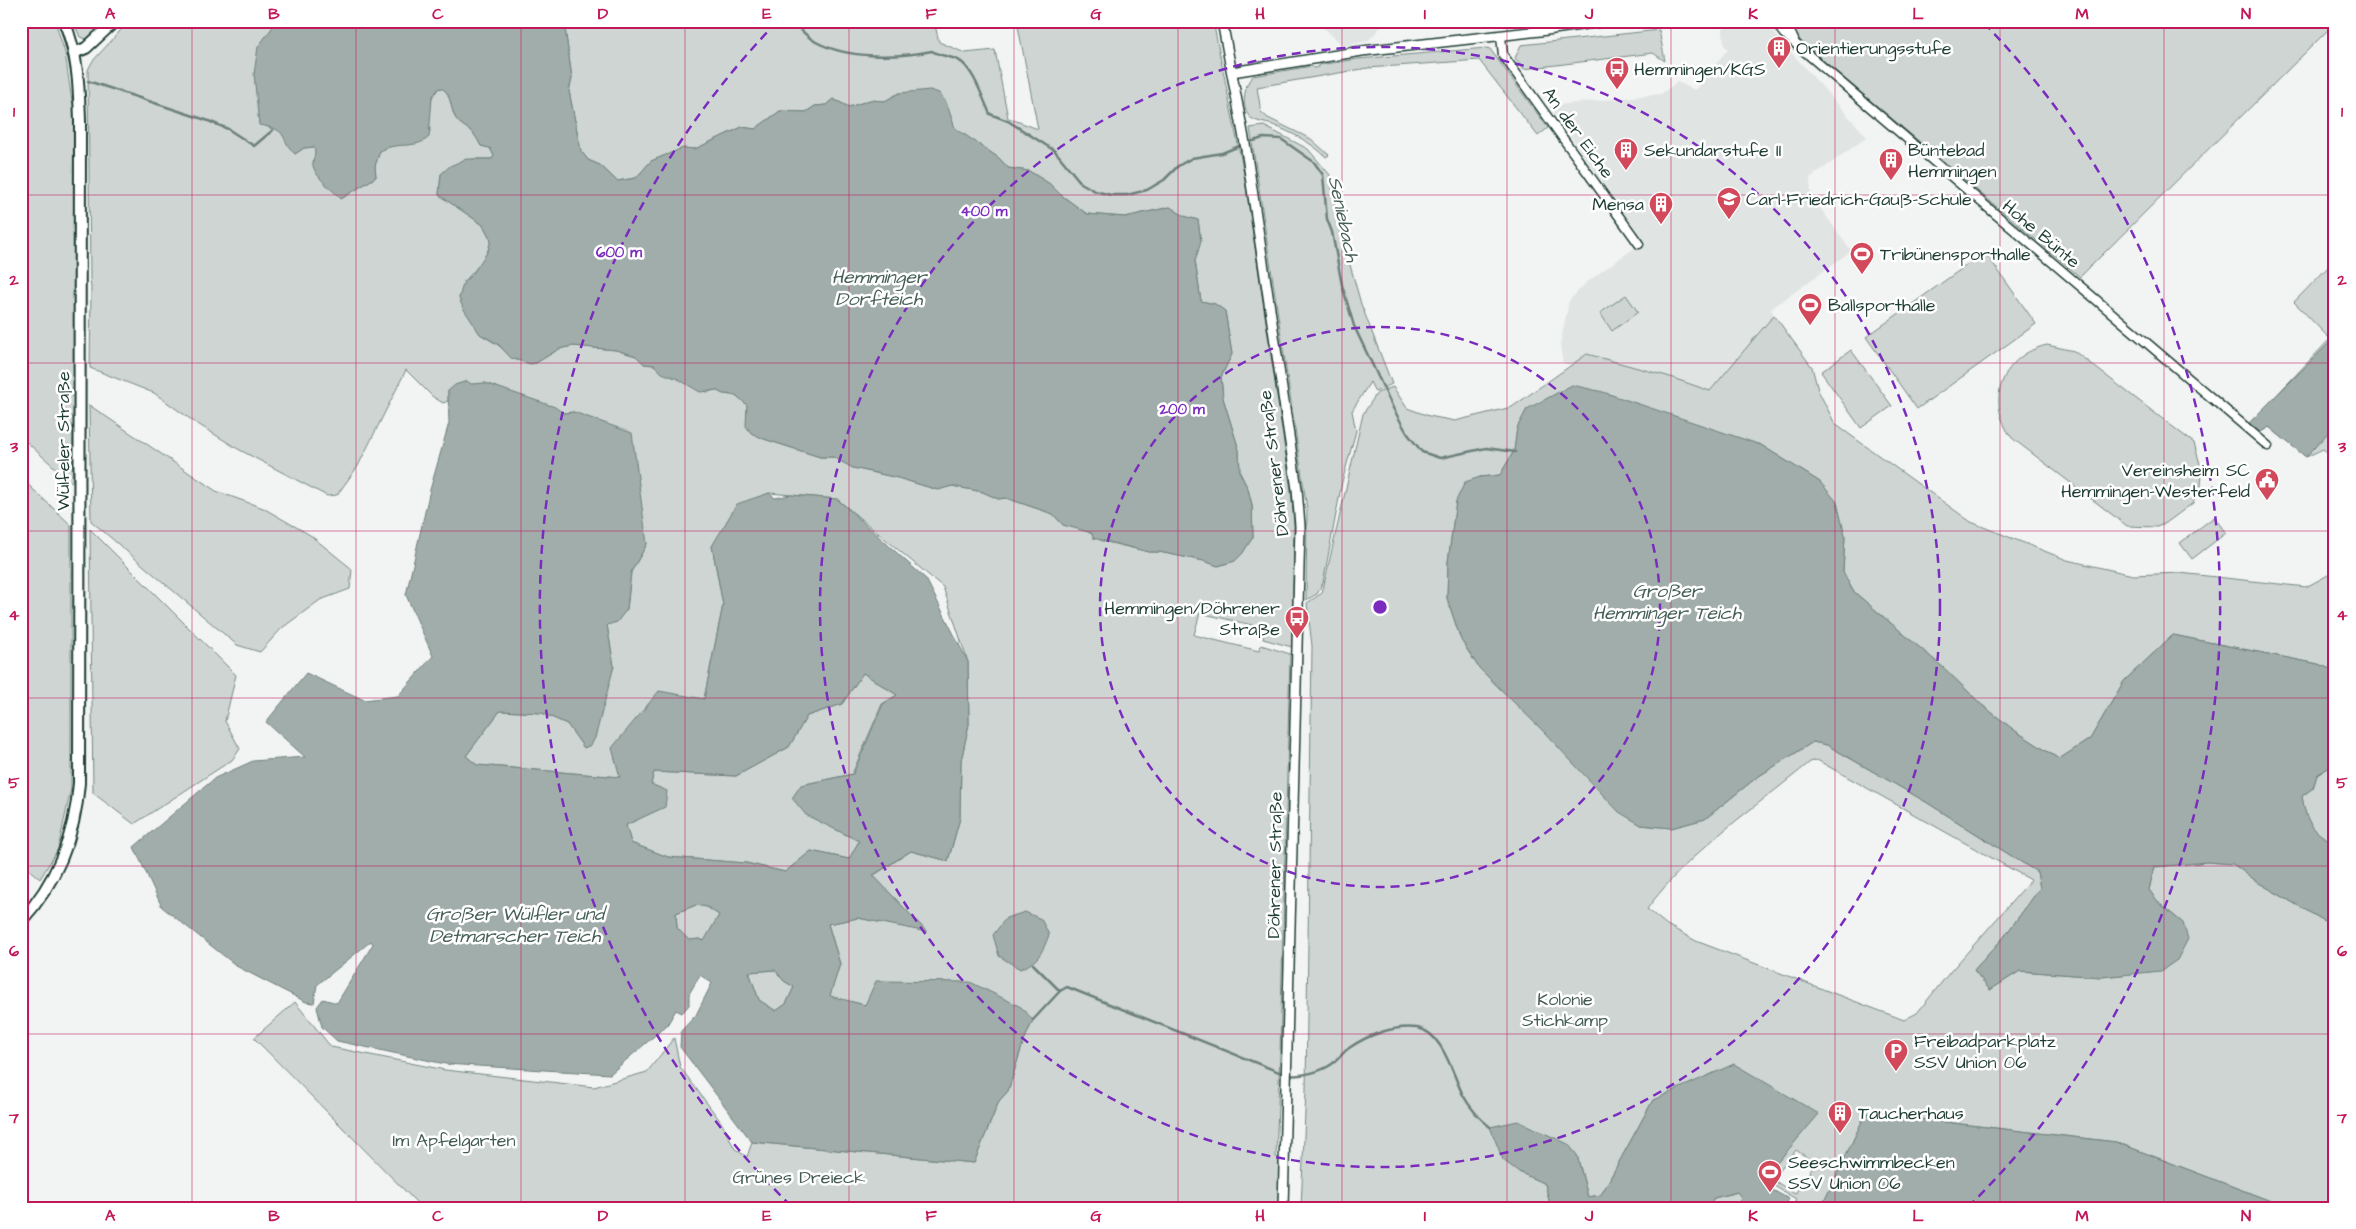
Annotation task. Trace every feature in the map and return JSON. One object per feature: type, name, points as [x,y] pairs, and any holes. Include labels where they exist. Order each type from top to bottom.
[{"type":"main road","name":"Wülfeler Straße","points":[[21,921],[35,906],[61,861],[74,822],[79,783],[80,121],[79,90],[74,53],[64,21]]},
{"type":"main road","points":[[74,53],[86,48],[115,21]]},
{"type":"street","name":"Döhrener Straße","points":[[1222,21],[1244,135],[1297,489],[1300,543],[1283,1208]]},
{"type":"street","points":[[1232,72],[1362,51],[1501,36],[1608,21]]},
{"type":"street","name":"Hohe Bünte","points":[[1774,21],[1796,44],[2268,446]]},
{"type":"street","name":"Hohe Bünte","points":[[1785,21],[1796,44]]},
{"type":"street","name":"An der Eiche","points":[[1501,36],[1503,55],[1639,244]]},
{"type":"shaded area","points":[[1317,21],[1386,21],[1368,41],[1343,46]]},
{"type":"shaded area","name":"Carl-Friedrich-Gauß-Schule","points":[[1764,22],[1867,137],[1810,178],[1811,195],[1851,251],[1771,309],[1774,315],[1710,391],[1607,375],[1563,363],[1560,345],[1569,301],[1587,282],[1644,241],[1549,106],[1661,94],[1677,82],[1695,90],[1728,49],[1724,45],[1723,28]]},
{"type":"green space","points":[[21,21],[55,21],[65,53],[72,102],[75,104],[75,373],[72,483],[21,437]]},
{"type":"green space","points":[[73,21],[110,21],[97,35],[85,38],[80,37]]},
{"type":"green space","points":[[129,21],[277,21],[254,74],[266,126],[280,130],[295,154],[304,148],[314,147],[316,155],[313,164],[341,199],[376,177],[375,166],[380,151],[394,145],[410,144],[430,132],[429,121],[432,97],[439,88],[443,89],[450,99],[453,113],[457,120],[473,133],[481,146],[490,148],[494,156],[492,159],[473,159],[441,174],[439,195],[483,225],[491,240],[484,258],[465,282],[459,298],[480,334],[498,345],[516,360],[536,363],[559,349],[573,346],[616,350],[636,356],[644,364],[654,365],[707,392],[716,390],[739,398],[747,405],[748,419],[746,423],[764,439],[820,457],[833,457],[853,468],[898,478],[938,490],[952,486],[983,492],[998,499],[1006,498],[1053,514],[1063,525],[1085,530],[1102,541],[1149,552],[1159,552],[1204,561],[1218,566],[1235,561],[1253,537],[1252,505],[1248,489],[1240,473],[1239,450],[1223,398],[1221,377],[1232,354],[1225,311],[1215,304],[1201,301],[1195,261],[1201,241],[1198,220],[1184,216],[1170,207],[1125,217],[1087,214],[1061,195],[1050,184],[1029,171],[1008,168],[999,158],[954,128],[946,102],[899,93],[885,101],[870,100],[849,107],[833,99],[826,105],[815,106],[806,112],[780,111],[755,129],[742,127],[695,149],[682,149],[651,161],[636,178],[617,181],[600,165],[588,160],[581,151],[569,91],[572,79],[564,21],[934,21],[939,42],[965,53],[995,50],[1008,118],[1038,129],[1017,21],[1158,21],[1160,27],[1182,21],[1213,21],[1244,174],[1291,491],[1294,525],[1292,647],[1263,639],[1265,628],[1200,613],[1194,635],[1259,651],[1261,645],[1290,654],[1276,1157],[1279,1158],[1278,1208],[422,1208],[254,1038],[295,1002],[331,1047],[445,1070],[594,1087],[647,1072],[674,1038],[680,1067],[721,1122],[735,1149],[747,1157],[752,1142],[974,1163],[999,1101],[1008,1091],[1023,1043],[1033,1020],[865,1005],[829,997],[840,964],[828,924],[858,918],[926,931],[873,876],[911,851],[948,861],[960,818],[961,761],[969,724],[968,662],[943,587],[837,499],[769,493],[712,546],[723,605],[704,699],[620,777],[477,765],[466,756],[500,711],[542,713],[567,724],[584,748],[614,666],[607,625],[627,609],[631,572],[647,544],[574,412],[563,413],[485,383],[448,391],[448,401],[443,403],[433,397],[406,370],[358,466],[337,495],[327,496],[238,449],[193,421],[154,393],[90,368],[91,288],[88,70],[92,62]]},
{"type":"green space","points":[[1788,21],[2335,21],[2335,23],[2080,277],[1801,42]]},
{"type":"green space","points":[[1659,30],[1665,61],[1653,53],[1524,69],[1515,58],[1521,45]]},
{"type":"green space","points":[[1490,49],[1548,128],[1538,136],[1479,60],[1368,68],[1257,87],[1261,112],[1268,118],[1311,139],[1329,155],[1326,157],[1308,142],[1273,125],[1251,118],[1246,110],[1245,91],[1253,76],[1312,66],[1313,68],[1319,67],[1319,65],[1358,59]]},
{"type":"green space","points":[[1264,126],[1308,149],[1330,175],[1338,222],[1361,304],[1392,384],[1375,392],[1370,382],[1352,411],[1356,431],[1342,482],[1323,583],[1317,594],[1306,600],[1307,509],[1250,128]]},
{"type":"green space","points":[[1985,252],[2036,324],[1917,409],[1866,337]]},
{"type":"green space","points":[[2335,260],[2335,458],[2323,449],[2306,457],[2269,427],[2259,433],[2249,424],[2330,339],[2294,302]]},
{"type":"green space","points":[[1626,295],[1638,312],[1612,331],[1600,313]]},
{"type":"green space","name":"Kolonie Stichkamp","points":[[1774,315],[1812,367],[1818,390],[1835,424],[1971,522],[2067,560],[2133,575],[2180,573],[2306,587],[2330,574],[2335,577],[2335,671],[2318,664],[2173,635],[2124,681],[2090,739],[2059,759],[2014,730],[1982,705],[1945,669],[1853,591],[1843,572],[1845,536],[1820,482],[1761,445],[1527,409],[1517,428],[1514,451],[1500,475],[1480,477],[1456,501],[1448,562],[1447,598],[1461,640],[1479,668],[1641,825],[1671,828],[1705,819],[1756,778],[1813,742],[1827,745],[1926,802],[2037,872],[2040,888],[2004,937],[1974,970],[1990,990],[2020,971],[2102,977],[2155,971],[2183,923],[2160,904],[2149,890],[2154,867],[2207,862],[2233,864],[2259,883],[2335,927],[2335,1208],[2289,1208],[2116,1142],[1866,1113],[1821,1208],[1788,1208],[1791,1203],[1794,1204],[1796,1199],[1769,1183],[1767,1187],[1764,1178],[1818,1114],[1653,1100],[1601,1195],[1588,1197],[1577,1155],[1519,1172],[1545,1184],[1551,1208],[1301,1208],[1306,1089],[1312,646],[1307,603],[1322,593],[1363,414],[1377,393],[1393,387],[1407,408],[1429,416],[1455,421],[1512,407],[1587,354],[1667,376],[1710,391]],"holes":[[[1817,760],[2031,880],[1950,972],[1917,1013],[1904,1020],[1696,941],[1667,925],[1647,909],[1664,887],[1703,849],[1810,762]],[[1796,1150],[1815,1163],[1795,1194],[1772,1179]]]},
{"type":"green space","points":[[2047,345],[2074,351],[2194,443],[2202,471],[2201,488],[2193,503],[2166,523],[2157,527],[2127,526],[2012,438],[2004,424],[1999,409],[1999,395],[2003,381],[2009,369],[2019,358],[2032,350]]},
{"type":"green space","points":[[1851,350],[1892,406],[1861,428],[1821,372]]},
{"type":"green space","points":[[89,405],[216,491],[263,508],[310,535],[352,569],[350,589],[320,600],[282,628],[260,652],[237,645],[91,521]]},
{"type":"green space","points":[[21,478],[71,525],[71,789],[58,849],[40,879],[21,863]]},
{"type":"green space","points":[[2214,517],[2226,533],[2192,559],[2180,543]]},
{"type":"green space","points":[[90,529],[236,675],[225,721],[240,749],[232,760],[134,824],[93,793]]},
{"type":"green space","points":[[863,673],[897,695],[882,704],[852,774],[801,785],[807,815],[859,841],[849,859],[811,851],[785,872],[746,863],[668,857],[631,843],[626,825],[665,806],[651,784],[654,772],[736,776],[789,747],[807,716],[842,704]]},
{"type":"green space","points":[[2328,768],[2335,769],[2335,843],[2320,835],[2311,825],[2305,813],[2302,796],[2313,788],[2317,775]]},
{"type":"green space","points":[[696,905],[707,907],[719,915],[705,941],[699,939],[689,941],[677,928],[676,913]]},
{"type":"green space","points":[[776,970],[784,981],[794,987],[786,1004],[776,1011],[759,1000],[749,972]]},
{"type":"green space","points":[[1738,1192],[1741,1197],[1740,1202],[1748,1208],[1707,1208],[1714,1198]]},
{"type":"water","name":"Hemminger Dorfteich","points":[[277,21],[564,21],[572,78],[569,91],[581,151],[588,160],[600,165],[617,181],[636,178],[651,161],[683,148],[695,149],[742,127],[755,129],[780,111],[806,112],[815,106],[826,105],[833,99],[849,107],[870,100],[885,101],[899,93],[930,90],[939,93],[946,102],[955,128],[999,158],[1008,168],[1029,171],[1050,184],[1061,195],[1087,214],[1125,217],[1170,207],[1184,216],[1198,220],[1201,241],[1195,261],[1201,301],[1215,304],[1225,311],[1232,354],[1221,377],[1223,398],[1239,450],[1240,473],[1248,489],[1252,505],[1253,537],[1235,561],[1218,566],[1204,561],[1159,552],[1149,552],[1093,538],[1092,533],[1063,525],[1053,514],[1006,498],[998,499],[983,492],[952,486],[938,490],[898,478],[853,468],[833,457],[820,457],[764,439],[751,433],[746,426],[747,405],[736,395],[723,394],[716,390],[700,392],[678,379],[662,373],[654,365],[644,364],[636,356],[616,350],[573,346],[559,349],[536,363],[530,364],[511,358],[498,344],[480,334],[463,308],[459,298],[464,281],[472,275],[488,251],[491,240],[483,225],[439,195],[441,174],[450,166],[466,159],[492,159],[494,156],[490,148],[481,146],[473,133],[457,120],[448,95],[443,89],[439,88],[432,97],[429,137],[412,145],[393,146],[380,151],[375,166],[376,177],[341,199],[321,179],[315,170],[313,166],[314,147],[304,148],[295,154],[280,132],[276,129],[259,125],[254,74],[258,47]]},
{"type":"water","points":[[2335,337],[2335,425],[2306,457],[2269,427],[2259,433],[2248,424]]},
{"type":"water","name":"Großer Wülfler und Detmarscher Teich","points":[[467,381],[471,384],[485,383],[555,407],[563,413],[574,412],[632,433],[647,544],[631,572],[627,609],[617,622],[607,625],[614,666],[595,738],[591,745],[584,748],[567,724],[542,713],[500,711],[466,756],[477,765],[620,777],[612,748],[659,691],[704,699],[723,605],[712,546],[737,504],[769,493],[775,498],[791,495],[837,499],[926,579],[968,662],[969,724],[961,761],[960,818],[948,861],[911,851],[873,875],[927,932],[858,918],[828,924],[840,964],[830,996],[865,1005],[876,981],[970,982],[1021,1007],[1033,1020],[1023,1043],[1008,1091],[999,1101],[974,1163],[752,1142],[680,1047],[681,1031],[696,1015],[712,983],[700,975],[689,994],[689,1005],[682,1013],[676,1010],[667,1025],[610,1074],[445,1064],[337,1041],[322,1027],[317,1007],[323,999],[337,1003],[373,944],[371,941],[317,985],[314,1003],[306,1002],[238,967],[162,907],[134,847],[215,778],[253,761],[305,757],[266,722],[306,673],[364,700],[398,696],[433,656],[406,595],[430,490],[449,423],[448,391],[455,385]],"holes":[[[863,673],[897,695],[883,704],[853,774],[801,785],[792,798],[806,815],[859,841],[849,859],[811,851],[785,872],[746,863],[668,857],[631,843],[626,825],[665,807],[667,791],[651,784],[654,772],[736,776],[789,747],[807,716],[842,704]],[[696,905],[707,907],[719,915],[704,941],[699,939],[689,940],[677,928],[676,913]],[[775,970],[784,981],[794,987],[786,1004],[776,1011],[759,1000],[749,972]]]},
{"type":"water","name":"Großer Hemminger Teich","points":[[1572,385],[1603,392],[1761,445],[1820,482],[1837,502],[1845,536],[1843,572],[1853,591],[1945,669],[1982,705],[2014,730],[2059,759],[2090,739],[2124,681],[2173,635],[2318,664],[2335,671],[2335,769],[2328,768],[2317,775],[2313,788],[2302,796],[2311,825],[2321,835],[2335,843],[2335,927],[2259,883],[2233,864],[2207,862],[2154,867],[2149,890],[2160,904],[2183,923],[2188,939],[2177,960],[2161,971],[2101,977],[2020,971],[1990,990],[1974,970],[2004,937],[2040,888],[2037,872],[1926,802],[1827,745],[1813,742],[1756,778],[1705,819],[1671,828],[1641,825],[1619,812],[1543,731],[1479,668],[1461,640],[1447,598],[1448,562],[1456,501],[1465,482],[1480,477],[1500,475],[1514,451],[1517,428],[1527,409]]},
{"type":"water","points":[[1025,912],[1041,919],[1049,935],[1039,956],[1020,969],[999,956],[993,935],[1006,918]]},
{"type":"water","points":[[1734,1064],[1819,1114],[1764,1178],[1767,1187],[1789,1199],[1784,1208],[1748,1208],[1740,1202],[1741,1197],[1737,1192],[1714,1198],[1707,1208],[1551,1208],[1545,1184],[1519,1172],[1503,1160],[1490,1127],[1518,1121],[1568,1144],[1577,1155],[1588,1197],[1601,1195],[1653,1100]]},
{"type":"water","points":[[1866,1113],[2116,1142],[2289,1208],[1821,1208]]},
{"type":"waterway","points":[[59,21],[73,82]]},
{"type":"waterway","name":"Seniebach","points":[[792,21],[816,42],[843,52],[888,56],[932,51],[958,60],[973,76],[990,114],[1008,121],[1055,151],[1081,183],[1095,191],[1111,195],[1127,195],[1147,190],[1164,180],[1178,166],[1192,158],[1222,153],[1242,145]]},
{"type":"waterway","points":[[88,81],[206,120],[228,129],[254,146],[273,130]]},
{"type":"waterway","name":"Seniebach","points":[[1247,143],[1263,138],[1281,139],[1314,162],[1323,175],[1327,219],[1332,232],[1342,285],[1354,326],[1394,410],[1407,433],[1422,452],[1440,458],[1486,448],[1515,452]]},
{"type":"waterway","points":[[1033,964],[1060,991]]},
{"type":"waterway","points":[[1033,1020],[1060,991],[1067,987],[1284,1074]]},
{"type":"waterway","points":[[1289,1075],[1312,1073],[1328,1067],[1349,1048],[1373,1035],[1399,1028],[1417,1028],[1426,1031],[1434,1037],[1446,1056],[1466,1100],[1490,1127]]},
{"type":"place","name":"Orientierungsstufe","points":[[1779,69]]},
{"type":"place","name":"Hemmingen/KGS","points":[[1617,90]]},
{"type":"place","name":"Sekundarstufe II","points":[[1626,171]]},
{"type":"place","name":"Büntebad Hemmingen","points":[[1891,181]]},
{"type":"place","name":"Carl-Friedrich-Gauß-Schule","points":[[1729,220]]},
{"type":"place","name":"Mensa","points":[[1661,225]]},
{"type":"place","name":"Tribünensporthalle","points":[[1862,275]]},
{"type":"place","name":"Ballsporthalle","points":[[1810,326]]},
{"type":"place","name":"Vereinsheim SC Hemmingen-Westerfeld","points":[[2267,501]]},
{"type":"place","name":"Hemmingen/Döhrener Straße","points":[[1297,639]]},
{"type":"place","name":"Freibadparkplatz SSV Union 06","points":[[1896,1072]]},
{"type":"place","name":"Taucherhaus","points":[[1840,1134]]},
{"type":"place","name":"Seeschwimmbecken SSV Union 06","points":[[1770,1193]]},
{"type":"park label","name":"Im Apfelgarten","points":[[454,1140]]},
{"type":"park label","name":"Grünes Dreieck","points":[[799,1177]]}]
